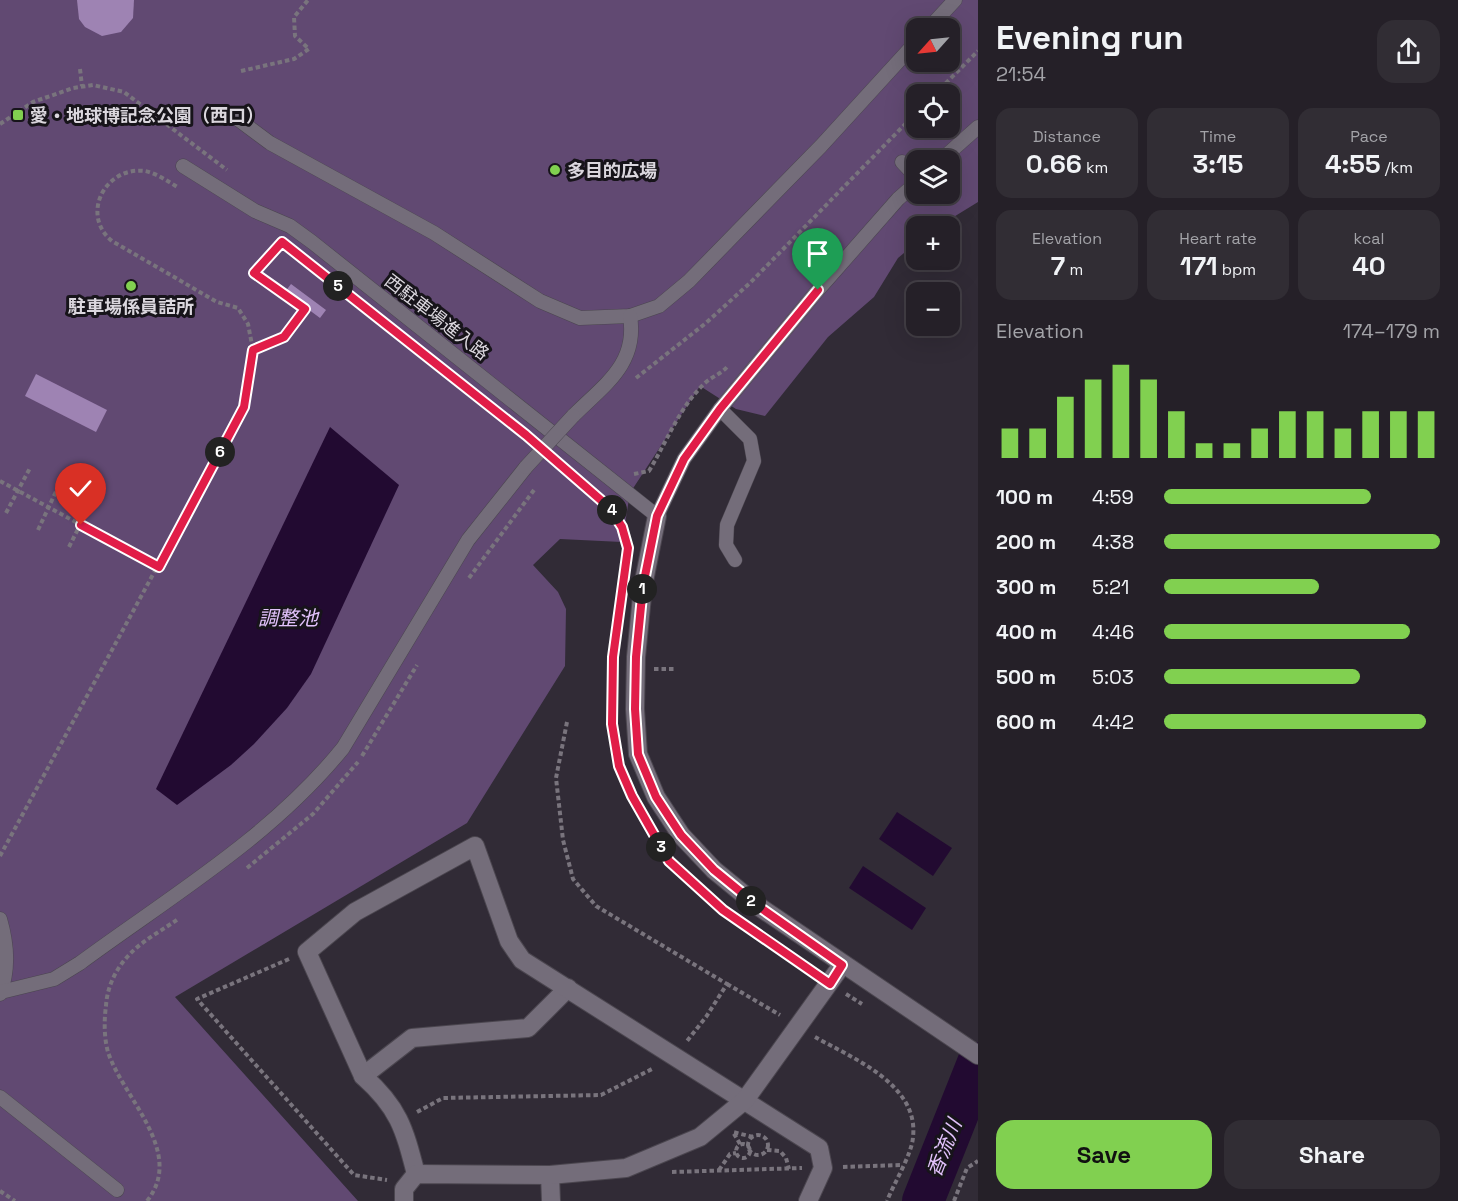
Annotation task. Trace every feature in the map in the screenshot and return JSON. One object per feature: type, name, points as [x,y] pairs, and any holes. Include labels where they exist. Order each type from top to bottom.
[{"type":"street","points":[[657,516],[643,586],[636,657],[635,709],[638,754],[656,797],[681,835],[714,870],[758,906],[978,1055]]},
{"type":"street","points":[[404,1201],[404,1189],[412,1178],[404,1126],[378,1090],[363,1076],[307,952],[355,912],[475,846],[509,940],[522,960],[819,1148],[823,1168],[808,1201]]},
{"type":"street","points":[[412,1178],[550,1175],[626,1168],[700,1137],[745,1100],[842,965]]},
{"type":"street","points":[[363,1076],[412,1038],[528,1028],[568,988]]},
{"type":"street","points":[[550,1175],[551,1201]]},
{"type":"lane","points":[[938,18],[955,0]]},
{"type":"lane","points":[[231,114],[270,142],[435,233],[540,301],[580,318],[630,316],[659,306],[688,281],[856,118],[906,55]]},
{"type":"lane","points":[[952,150],[978,127]]},
{"type":"lane","points":[[902,162],[906,166]]},
{"type":"lane","name":"西駐車場進入路","points":[[183,166],[255,211],[290,225],[657,516]]},
{"type":"lane","points":[[657,516],[684,459],[720,409],[818,290],[906,192]]},
{"type":"lane","points":[[0,919],[5,935],[6,967],[1,993],[54,980],[251,839],[319,777],[343,748],[468,540],[526,467],[627,358],[633,336],[630,316]]},
{"type":"lane","points":[[720,409],[750,439],[754,461],[727,525],[726,545],[735,560]]},
{"type":"lane","points":[[0,1097],[117,1190]]},
{"type":"path","points":[[242,71],[294,59],[309,49],[295,36],[294,17],[308,0]]},
{"type":"path","points":[[945,84],[978,51]]},
{"type":"path","points":[[80,69],[82,86]]},
{"type":"path","points":[[628,386],[706,323],[751,282],[906,123]]},
{"type":"path","points":[[0,856],[244,407],[253,350],[248,324],[238,308],[217,302],[112,241],[102,234],[96,221],[96,210],[107,183],[119,175],[147,171],[188,193]]},
{"type":"path","points":[[273,238],[291,249]]},
{"type":"path","points":[[253,350],[284,337],[305,309],[254,273],[282,242]]},
{"type":"path","points":[[6,513],[30,468]]},
{"type":"path","points":[[568,472],[610,508],[622,527],[628,548],[627,559]]},
{"type":"path","points":[[0,481],[159,567]]},
{"type":"path","points":[[38,530],[60,483]]},
{"type":"path","points":[[69,547],[92,501]]},
{"type":"path","points":[[612,679],[614,646]]},
{"type":"path","points":[[612,702],[616,745]]},
{"type":"path","points":[[649,828],[669,861],[723,910],[870,1009]]},
{"type":"path","points":[[307,952],[197,999],[354,1175],[412,1178]]},
{"type":"path","points":[[727,984],[789,1020]]},
{"type":"path","points":[[107,993],[105,1019],[107,1050],[123,1085],[151,1131],[160,1154],[159,1175],[147,1201]]},
{"type":"path","points":[[812,1035],[862,1063],[893,1086],[903,1097],[912,1119],[913,1138],[887,1201]]},
{"type":"path","points":[[767,1150],[765,1138],[733,1132],[740,1144],[749,1146],[756,1154],[767,1150],[780,1151],[789,1169]]},
{"type":"path","points":[[740,1144],[735,1152],[740,1158],[749,1154],[749,1146],[753,1137]]},
{"type":"path","points":[[718,1171],[730,1154],[736,1153]]},
{"type":"path","points":[[954,1201],[967,1168],[978,1161]]},
{"type":"path","points":[[667,1172],[902,1165]]},
{"type":"path","points":[[0,1191],[15,1201]]},
{"type":"shaded area","points":[[0,0],[978,0],[978,202],[955,216],[906,216],[906,251],[898,258],[874,297],[828,337],[765,416],[736,409],[700,386],[630,493],[622,542],[560,539],[533,565],[558,592],[566,609],[565,666],[467,823],[175,997],[358,1201],[0,1201]]},
{"type":"water","name":"調整池","points":[[330,427],[399,485],[311,674],[287,708],[254,744],[231,765],[177,805],[156,789]]},
{"type":"water","points":[[897,812],[952,848],[933,876],[879,839]]},
{"type":"water","points":[[863,866],[926,908],[912,930],[849,888]]},
{"type":"building","points":[[77,0],[134,0],[133,18],[121,32],[102,36],[85,27],[79,19]]},
{"type":"building","name":"駐車場係員詰所","points":[[129,279],[138,284],[134,293],[124,287]]},
{"type":"building","points":[[291,284],[326,310],[320,318],[285,292]]},
{"type":"building","points":[[36,374],[107,410],[96,432],[25,396]]},
{"type":"waterway","name":"香流川","points":[[923,1201],[978,1063]]},
{"type":"place","name":"愛・地球博記念公園（西口）","points":[[18,115]]},
{"type":"place","name":"多目的広場","points":[[555,170]]},
{"type":"place","name":"駐車場係員詰所","points":[[131,286]]},
{"type":"route","points":[[81,525],[159,567],[244,407],[253,350],[284,337],[305,309],[254,273],[282,242],[526,435],[610,508],[622,527],[628,548],[613,657],[612,724],[619,766],[632,796],[669,861],[723,910],[830,984],[842,965],[758,906],[714,870],[681,835],[656,797],[638,754],[635,709],[636,657],[643,586],[657,516],[684,459],[720,409],[818,290]]}]
